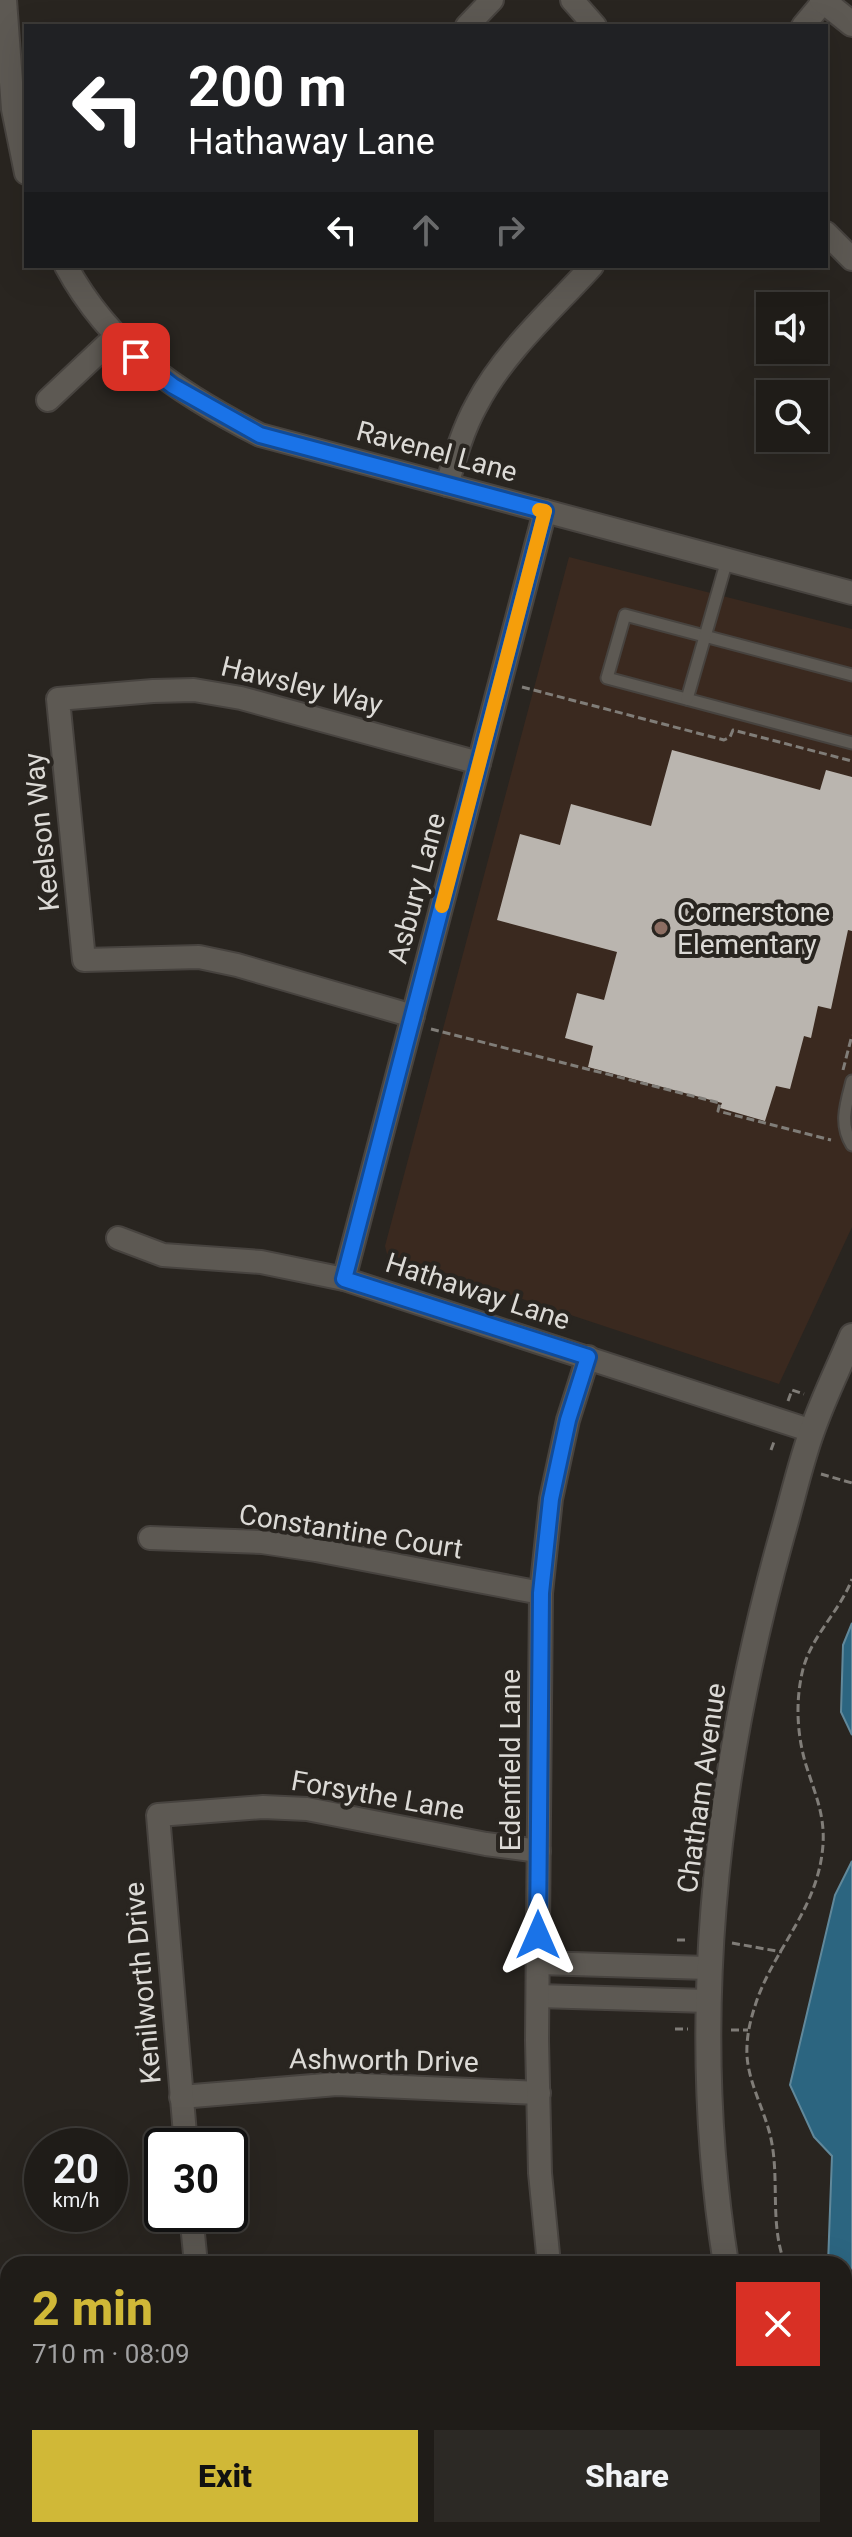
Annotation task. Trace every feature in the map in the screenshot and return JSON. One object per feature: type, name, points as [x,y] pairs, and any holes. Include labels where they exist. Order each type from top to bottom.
[{"type":"street","points":[[5,0],[13,109],[24,163]]},
{"type":"street","points":[[469,24],[492,0]]},
{"type":"street","points":[[572,0],[593,24]]},
{"type":"street","points":[[805,24],[823,1],[852,24]]},
{"type":"street","points":[[828,235],[852,259]]},
{"type":"street","name":"Ravenel Lane","points":[[67,268],[102,323],[136,357],[173,386],[260,435],[852,593]]},
{"type":"street","points":[[447,485],[463,433],[477,402],[497,370],[590,268]]},
{"type":"street","points":[[48,400],[116,336]]},
{"type":"street","name":"Asbury Lane","points":[[344,1279],[422,1022],[479,763],[545,511]]},
{"type":"street","name":"Hawsley Way","points":[[58,699],[194,690],[241,698],[479,763]]},
{"type":"street","name":"Keelson Way","points":[[58,699],[84,960],[199,957],[237,965],[422,1022]]},
{"type":"street","name":"Hathaway Lane","points":[[118,1238],[163,1255],[261,1262],[344,1279],[812,1431]]},
{"type":"street","name":"Chatham Avenue","points":[[725,2256],[711,2125],[708,2001],[708,1968],[720,1837],[743,1697],[769,1583],[812,1431],[852,1336]]},
{"type":"street","name":"Edenfield Lane","points":[[548,2256],[540,2173],[539,2093],[541,1593],[551,1499],[568,1420],[588,1357]]},
{"type":"street","name":"Constantine Court","points":[[150,1538],[262,1542],[541,1593]]},
{"type":"street","name":"Forsythe Lane","points":[[158,1815],[263,1807],[307,1809],[486,1844],[539,1851]]},
{"type":"street","name":"Kenilworth Drive","points":[[158,1815],[184,2128]]},
{"type":"street","points":[[538,1963],[708,1968]]},
{"type":"street","points":[[538,1996],[708,2001]]},
{"type":"street","name":"Ashworth Drive","points":[[181,2097],[337,2084],[539,2093]]},
{"type":"street","points":[[193,2232],[195,2256]]},
{"type":"lane","points":[[687,699],[727,560]]},
{"type":"lane","points":[[852,675],[625,615],[607,678],[852,743]]},
{"type":"lane","points":[[846,1144],[844,1121],[852,1081]]},
{"type":"path","points":[[522,687],[724,740],[730,737],[733,730],[852,761]]},
{"type":"path","points":[[422,1022],[720,1103],[718,1111],[846,1144]]},
{"type":"path","points":[[783,2256],[777,2234],[772,2144],[748,2067],[748,2030],[760,1994],[809,1902],[819,1871],[823,1851],[821,1806],[799,1737],[800,1692],[809,1652],[848,1591],[852,1579]]},
{"type":"shaded area","name":"Cornerstone Elementary","points":[[569,557],[852,629],[852,1227],[779,1384],[387,1254],[385,1246]]},
{"type":"water","points":[[852,1623],[852,1735],[841,1712],[843,1645]]},
{"type":"water","points":[[852,1861],[852,2256],[828,2256],[832,2156],[814,2137],[790,2085],[835,1895]]},
{"type":"building","points":[[672,750],[820,790],[826,770],[852,777],[852,931],[848,930],[831,1009],[818,1006],[811,1038],[804,1036],[790,1089],[776,1086],[765,1121],[720,1108],[722,1103],[588,1067],[593,1046],[565,1038],[577,993],[604,1000],[617,952],[497,920],[520,834],[560,845],[571,804],[651,826]]},
{"type":"slow traffic","points":[[442,906],[545,511],[539,510]]},
{"type":"place","name":"Cornerstone Elementary","points":[[661,928]]},
{"type":"route","points":[[136,357],[173,386],[260,435],[545,511],[344,1279],[588,1357],[568,1420],[551,1499],[541,1593],[538,1935]]}]
